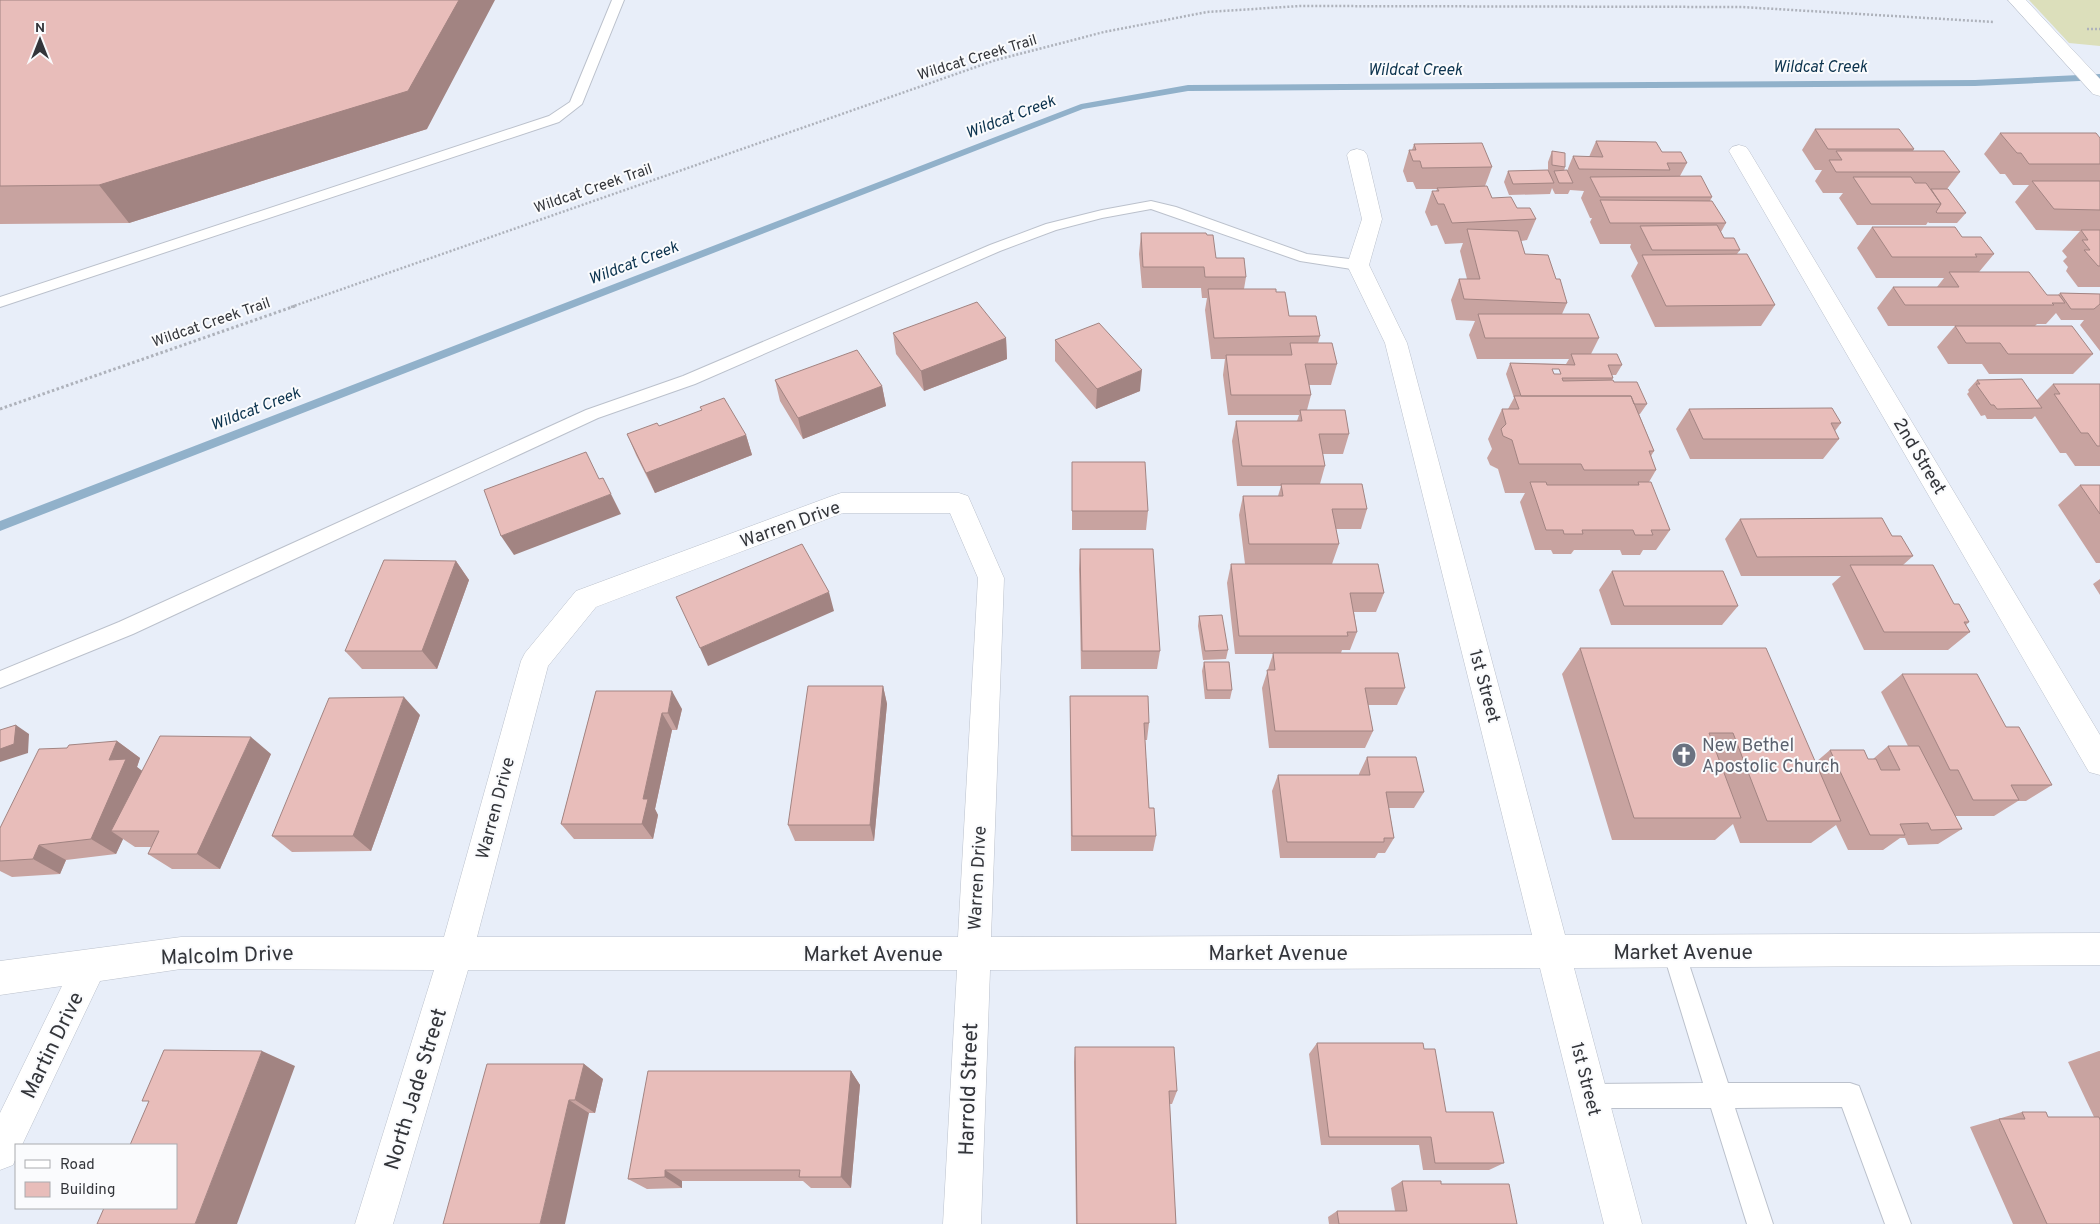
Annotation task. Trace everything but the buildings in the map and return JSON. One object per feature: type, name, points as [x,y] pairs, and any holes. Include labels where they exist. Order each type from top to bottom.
[{"type":"street","points":[[2017,0],[2100,90]]},
{"type":"street","name":"2nd Street","points":[[1739,151],[2100,762]]},
{"type":"street","points":[[1358,155],[1372,219],[1358,266]]},
{"type":"street","name":"1st Street","points":[[1358,266],[1396,343],[1623,1224]]},
{"type":"street","name":"Warren Drive","points":[[456,954],[536,661],[586,600],[841,503],[959,503],[991,578],[973,954]]},
{"type":"street","name":"Market Avenue","points":[[456,954],[1554,953],[2100,949]]},
{"type":"street","name":"Malcolm Drive","points":[[0,978],[181,953],[456,954]]},
{"type":"street","name":"North Jade Street","points":[[374,1224],[456,954]]},
{"type":"street","name":"Harrold Street","points":[[962,1224],[973,954]]},
{"type":"street","name":"Martin Drive","points":[[0,1152],[90,966]]},
{"type":"lane","points":[[0,302],[554,119],[576,104],[618,0]]},
{"type":"lane","points":[[0,680],[126,628],[592,414],[689,380],[995,248],[1051,228],[1102,214],[1150,205],[1171,210],[1304,258],[1358,266]]},
{"type":"lane","points":[[1674,952],[1721,1095],[1760,1224]]},
{"type":"lane","points":[[1590,1096],[1850,1095],[1898,1224]]},
{"type":"path","name":"Wildcat Creek Trail","points":[[0,409],[996,60],[1104,32],[1208,12],[1300,6],[1742,7],[2001,22]]},
{"type":"green space","points":[[2029,0],[2100,0],[2100,46],[2069,43]]},
{"type":"waterway","name":"Wildcat Creek","points":[[0,526],[1081,107],[1188,88],[1975,83],[2100,77]]},
{"type":"place","name":"New Bethel Apostolic Church","points":[[1684,755]]}]
